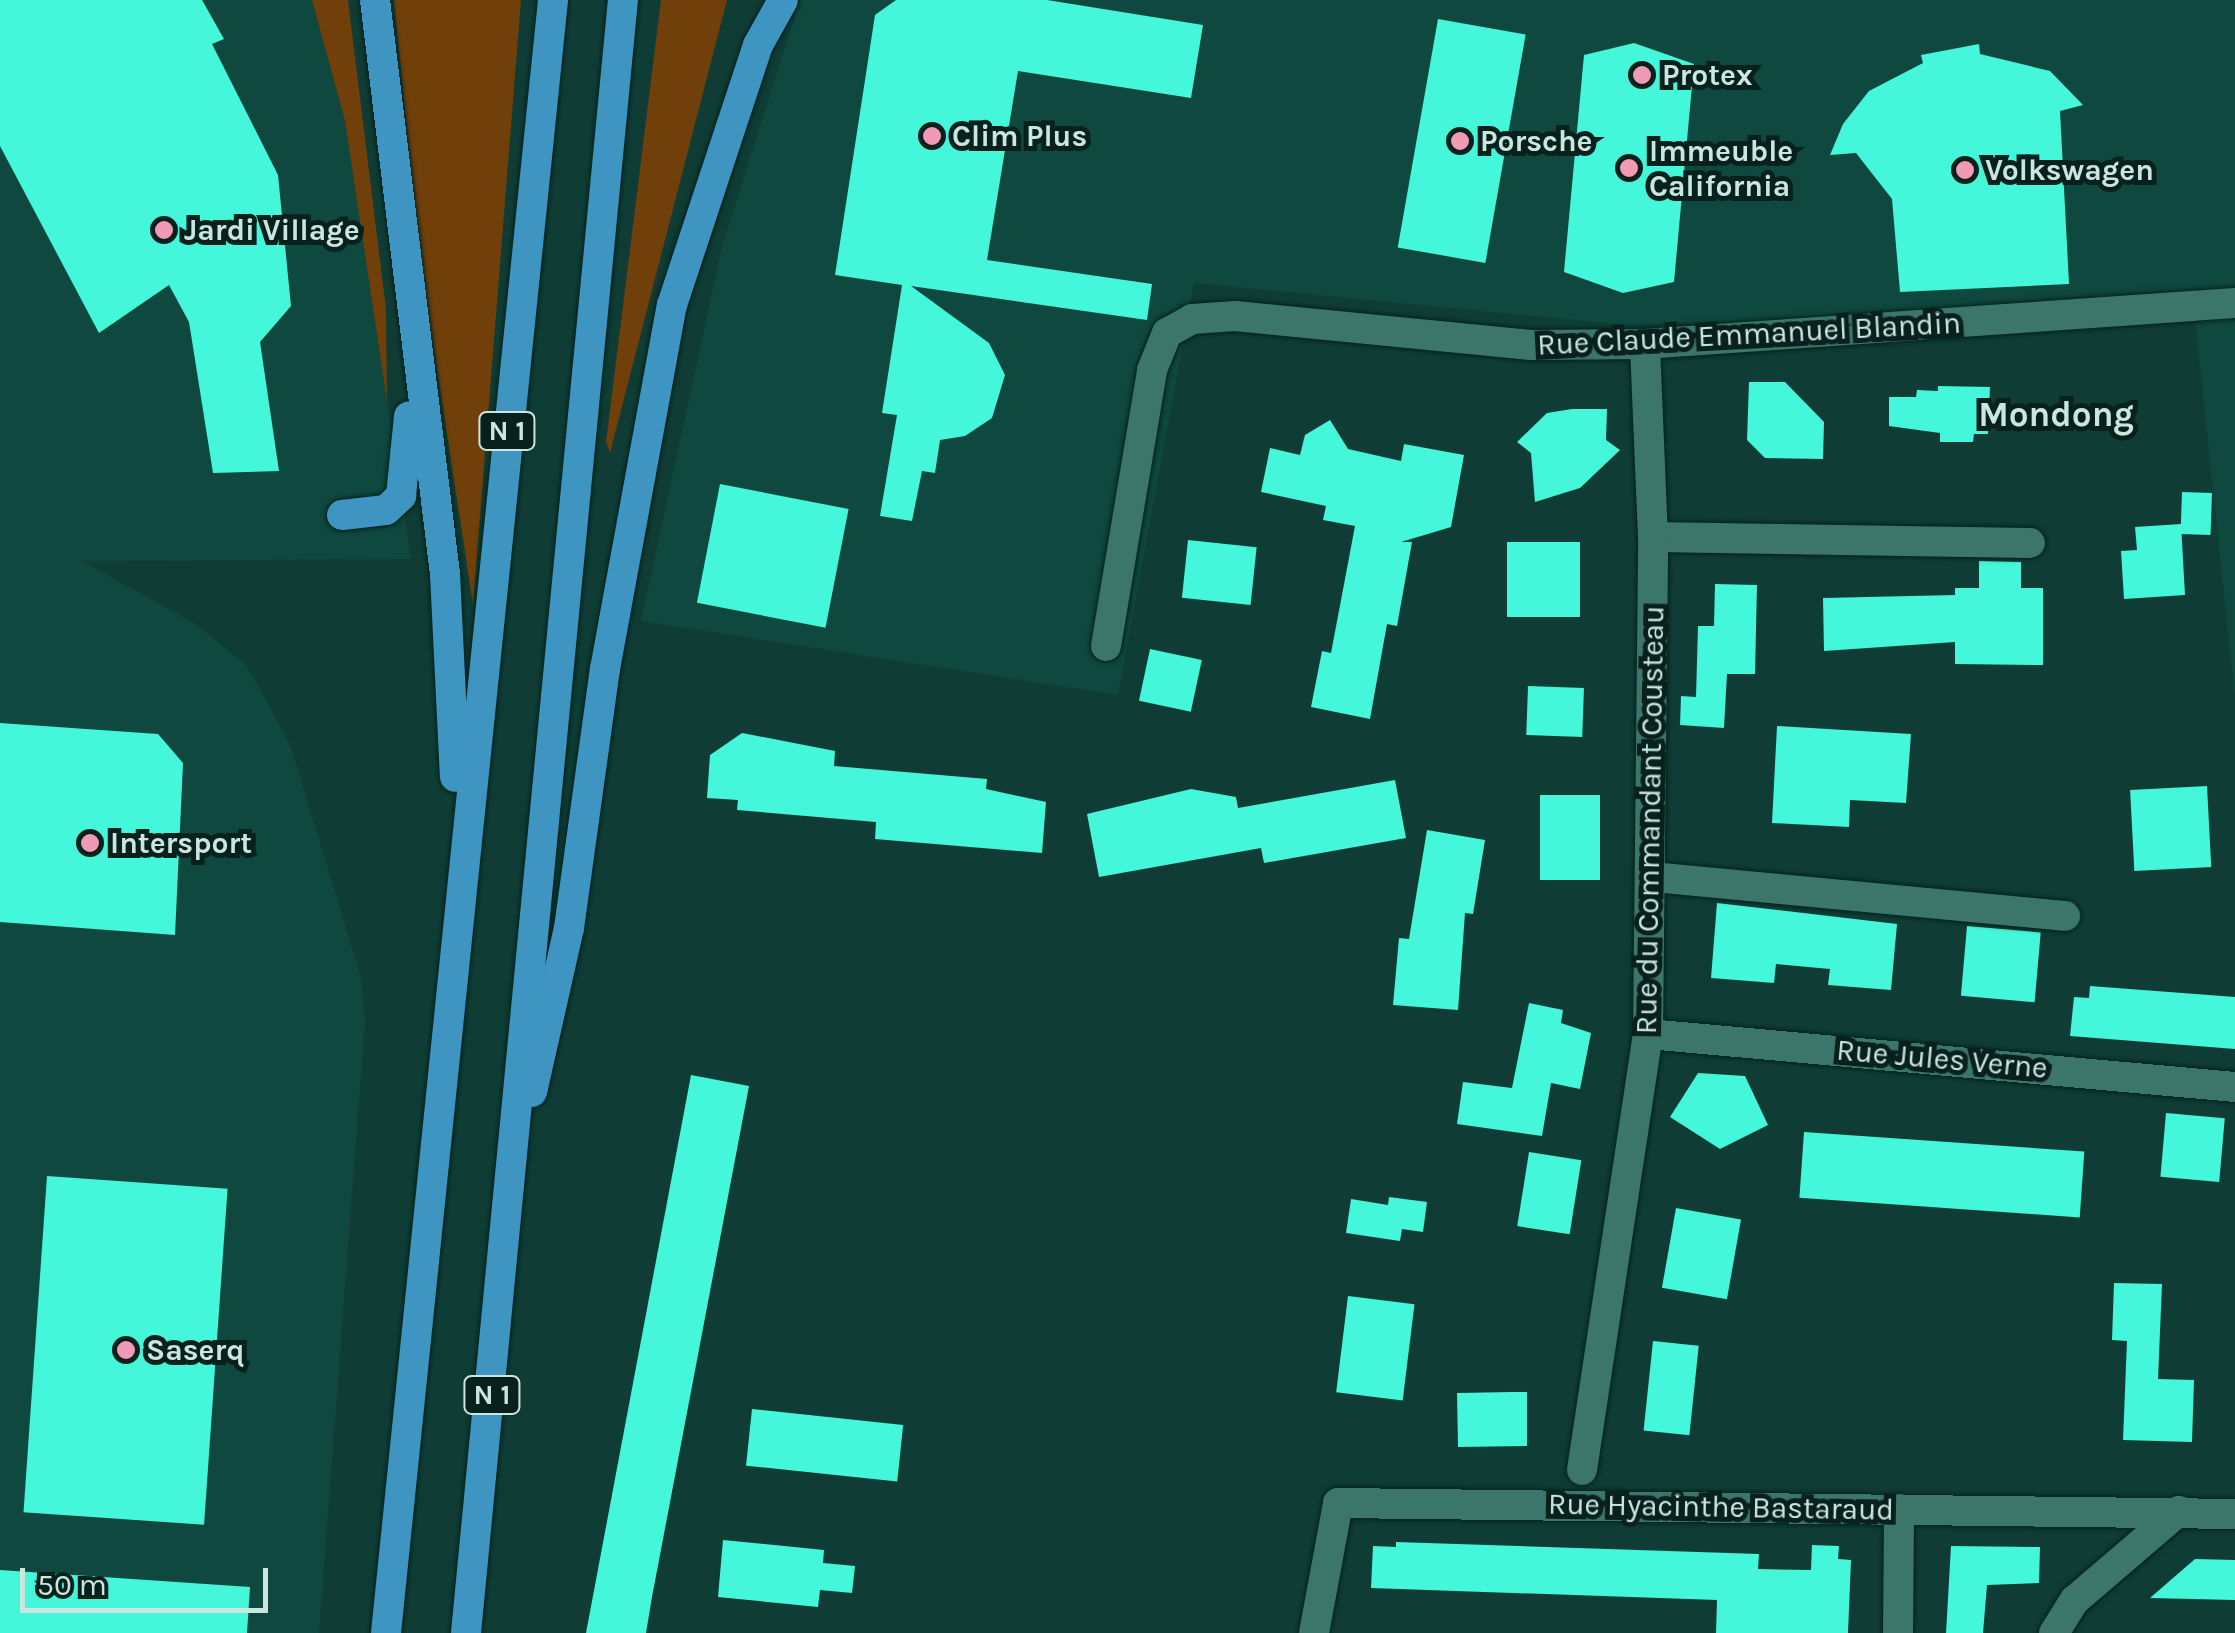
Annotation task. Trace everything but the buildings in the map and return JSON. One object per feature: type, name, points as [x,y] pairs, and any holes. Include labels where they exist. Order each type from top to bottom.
[{"type":"highway","points":[[375,0],[445,574],[462,862]]},
{"type":"highway","name":"N 1","points":[[386,1633],[553,0]]},
{"type":"highway","name":"N 1","points":[[466,1633],[623,0]]},
{"type":"highway","points":[[513,1157],[569,928],[605,669],[672,306],[758,46],[783,0]]},
{"type":"highway","points":[[342,514],[386,510],[407,481],[412,323]]},
{"type":"street","name":"Rue Claude Emmanuel Blandin","points":[[1106,646],[1152,370],[1161,341],[1176,326],[1234,316],[1508,343],[1645,344],[2235,302]]},
{"type":"street","name":"Rue du Commandant Cousteau","points":[[1582,1470],[1648,1034],[1653,877],[1654,538],[1645,344]]},
{"type":"street","points":[[1654,538],[2030,543]]},
{"type":"street","points":[[1653,877],[2065,916]]},
{"type":"street","name":"Rue Jules Verne","points":[[1648,1034],[2235,1087]]},
{"type":"street","name":"Rue Hyacinthe Bastaraud","points":[[1314,1633],[1338,1504],[2235,1514]]},
{"type":"street","points":[[1898,1633],[1899,1509]]},
{"type":"street","points":[[2054,1633],[2075,1600],[2179,1511]]},
{"type":"shaded area","points":[[0,0],[312,0],[345,121],[411,559],[82,561],[196,624],[247,666],[290,744],[361,977],[365,1020],[319,1633],[0,1633]]},
{"type":"shaded area","points":[[312,0],[348,0],[386,309],[387,401],[345,121]]},
{"type":"shaded area","points":[[394,0],[521,0],[473,605],[420,256]]},
{"type":"shaded area","points":[[661,0],[727,0],[610,453],[606,442]]},
{"type":"shaded area","points":[[800,0],[2235,0],[2235,697],[2193,300],[1889,323],[1628,325],[1194,283],[1118,695],[641,621],[722,247]]},
{"type":"place","name":"Protex","points":[[1642,75]]},
{"type":"place","name":"Clim Plus","points":[[932,136]]},
{"type":"place","name":"Porsche","points":[[1460,141]]},
{"type":"place","name":"Immeuble California","points":[[1629,168]]},
{"type":"place","name":"Volkswagen","points":[[1965,170]]},
{"type":"place","name":"Jardi Village","points":[[164,230]]},
{"type":"place","name":"Intersport","points":[[90,843]]},
{"type":"place","name":"Saserq","points":[[126,1350]]},
{"type":"district","name":"Mondong","points":[[2056,415]]}]
